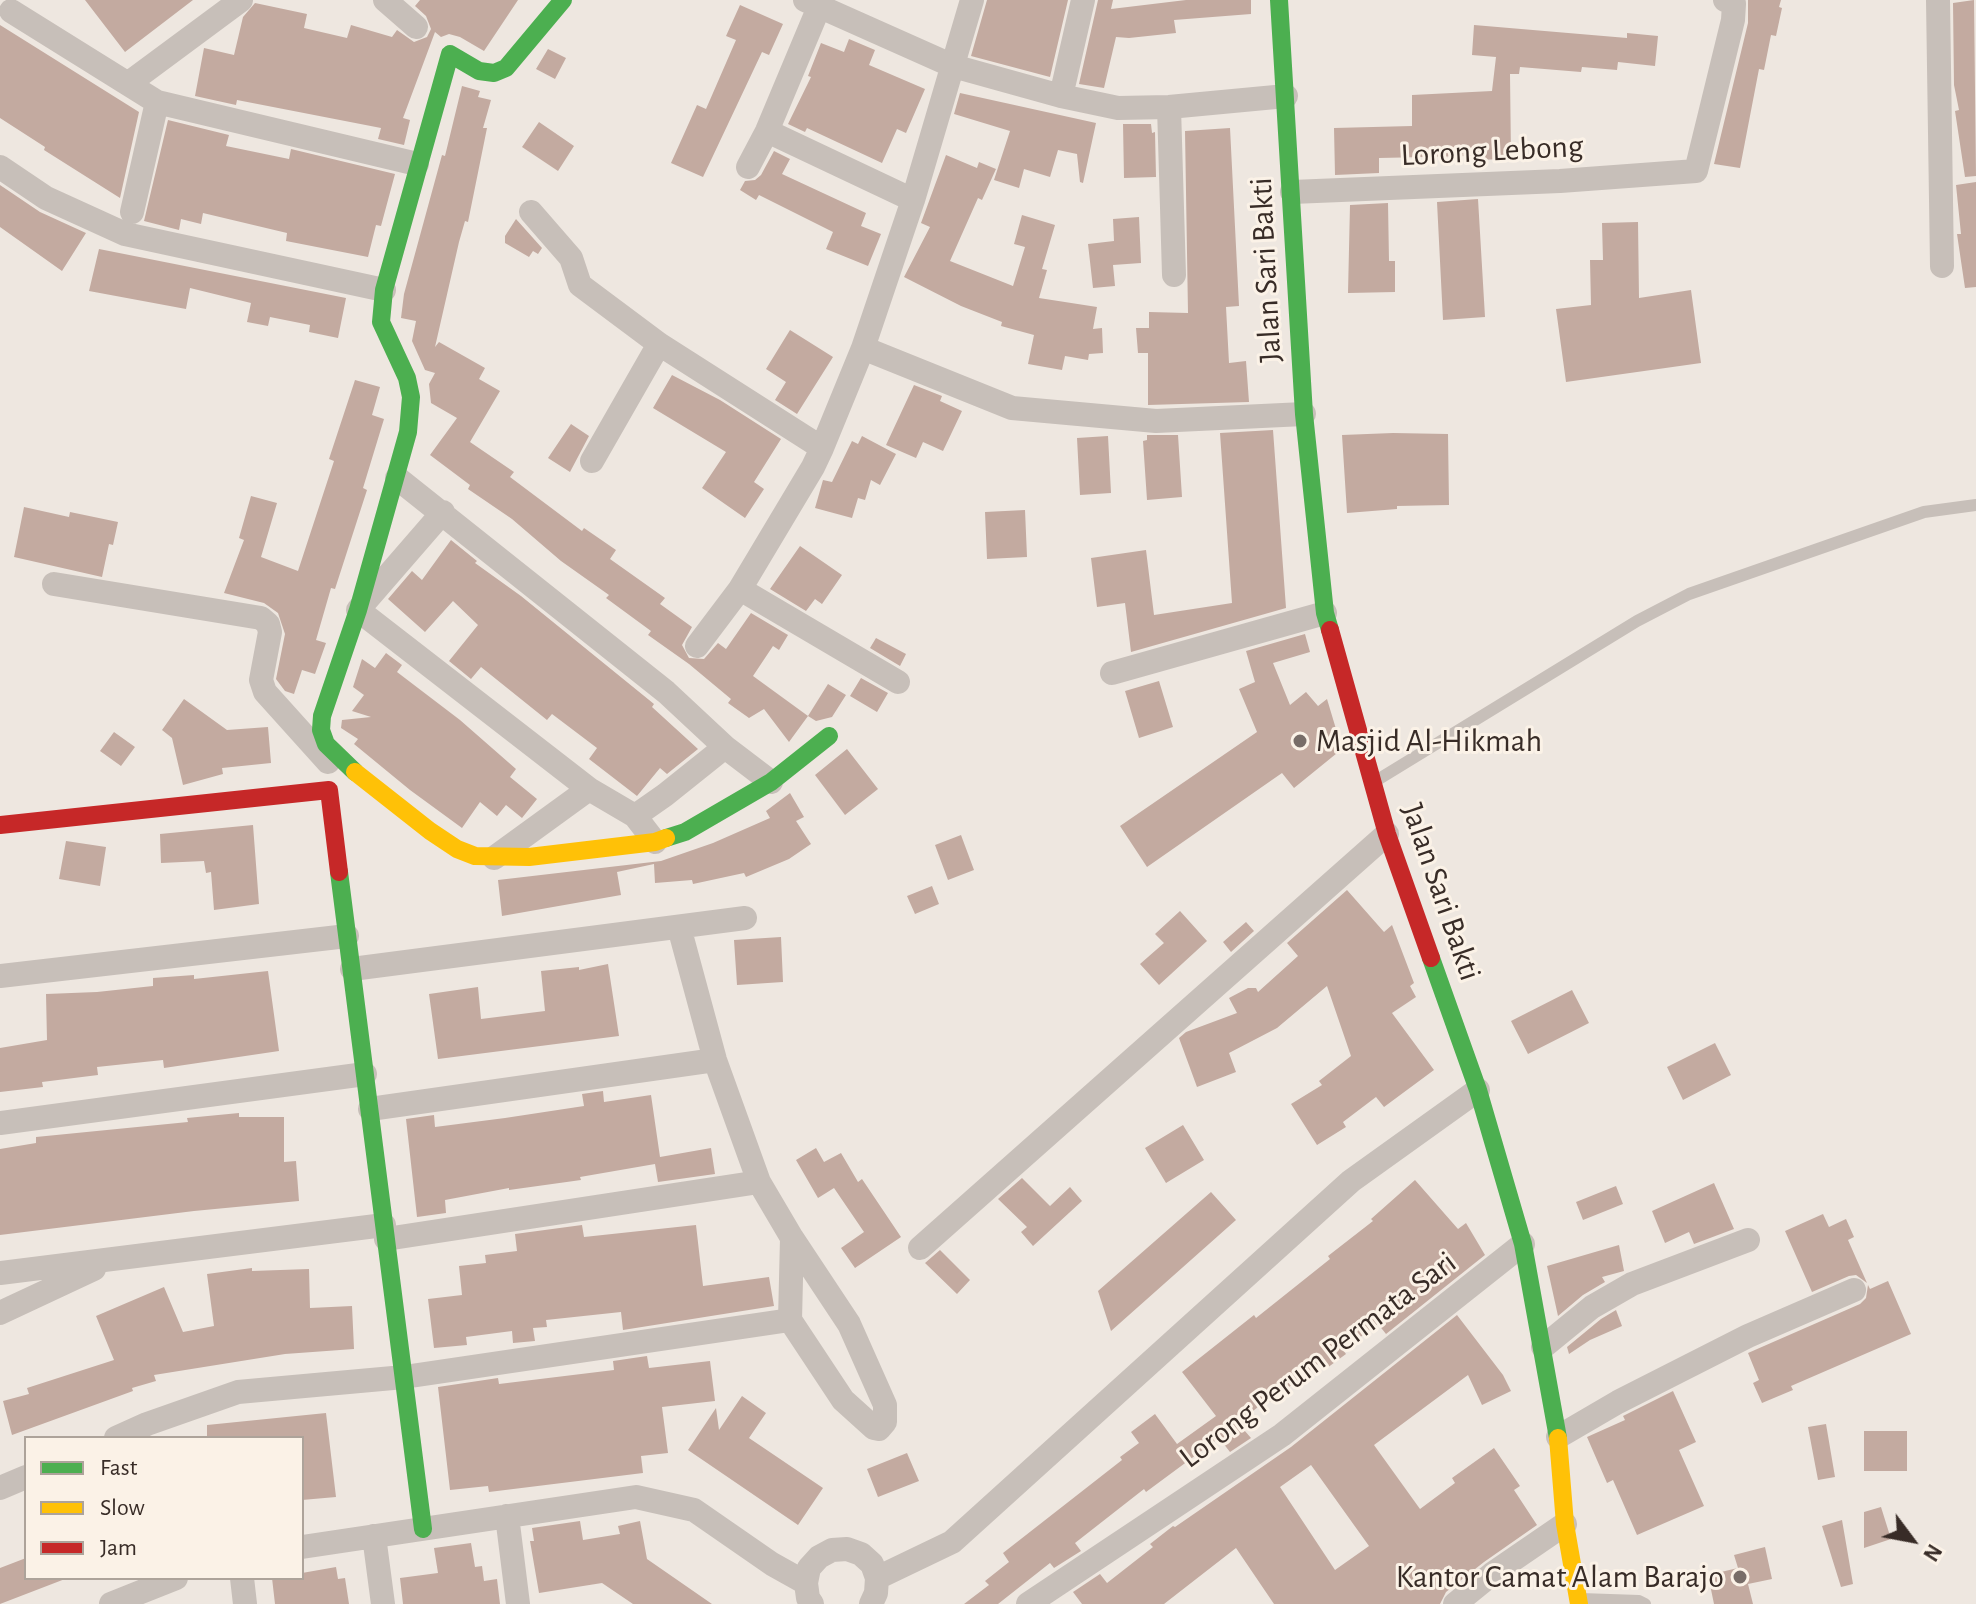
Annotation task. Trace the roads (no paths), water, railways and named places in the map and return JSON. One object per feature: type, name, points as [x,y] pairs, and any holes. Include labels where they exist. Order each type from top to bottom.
[{"type":"street","points":[[129,83],[241,0]]},
{"type":"street","points":[[563,0],[506,68],[494,73],[479,71],[450,54],[384,290],[381,322],[407,378],[411,397],[408,432],[358,610],[322,716],[321,730],[326,744],[359,776],[457,849],[475,856],[494,858],[529,857],[655,842],[685,832],[771,782],[829,736]]},
{"type":"street","points":[[697,646],[740,589],[822,448],[863,348],[913,200],[972,0]]},
{"type":"street","points":[[1061,96],[1083,0]]},
{"type":"street","name":"Jalan Sari Bakti","points":[[1279,0],[1304,414],[1325,613],[1387,834],[1478,1090],[1523,1244],[1558,1437],[1565,1524],[1579,1602]]},
{"type":"street","name":"Lorong Lebong","points":[[1292,192],[1560,181],[1696,171],[1733,20],[1734,4],[1725,0]]},
{"type":"street","points":[[1938,0],[1942,266]]},
{"type":"street","points":[[395,4],[416,27]]},
{"type":"street","points":[[748,167],[767,131],[812,4],[953,66],[1061,96],[1118,108],[1169,107],[1286,96]]},
{"type":"street","points":[[12,10],[157,102],[417,164]]},
{"type":"street","points":[[132,212],[157,102]]},
{"type":"street","points":[[1169,107],[1174,275]]},
{"type":"street","points":[[767,131],[913,200]]},
{"type":"street","points":[[0,167],[46,198],[125,234],[384,290]]},
{"type":"street","points":[[531,212],[571,258],[580,285],[659,344],[822,448]]},
{"type":"street","points":[[592,461],[659,344]]},
{"type":"street","points":[[863,348],[1012,408],[1156,421],[1304,414]]},
{"type":"street","points":[[397,478],[666,692],[725,747],[771,782]]},
{"type":"street","points":[[358,610],[443,512]]},
{"type":"street","points":[[54,584],[261,618],[268,624],[270,632],[261,680],[265,692],[322,757],[359,776]]},
{"type":"street","points":[[740,589],[898,682]]},
{"type":"street","points":[[358,610],[589,789],[635,816],[655,842]]},
{"type":"street","points":[[1112,673],[1325,613]]},
{"type":"street","points":[[635,816],[725,747]]},
{"type":"street","points":[[494,858],[589,789]]},
{"type":"street","points":[[0,825],[329,790],[423,1529]]},
{"type":"street","points":[[920,1248],[1387,834]]},
{"type":"street","points":[[352,969],[745,918]]},
{"type":"street","points":[[679,927],[715,1060],[759,1182],[849,1324],[885,1405],[883,1427],[874,1428],[843,1400],[790,1320],[792,1238]]},
{"type":"street","points":[[0,976],[347,936]]},
{"type":"street","points":[[370,1109],[715,1060]]},
{"type":"street","points":[[0,1123],[365,1074]]},
{"type":"street","points":[[877,1578],[952,1542],[1351,1181],[1478,1090]]},
{"type":"street","points":[[0,1273],[385,1232],[759,1182]]},
{"type":"street","points":[[1543,1347],[1592,1307],[1632,1284],[1748,1240]]},
{"type":"street","name":"Lorong Perum Permata Sari","points":[[1028,1604],[1282,1435],[1523,1244]]},
{"type":"street","points":[[0,1313],[114,1259]]},
{"type":"street","points":[[1558,1437],[1618,1402],[1748,1336],[1854,1290]]},
{"type":"street","points":[[120,1436],[238,1392],[404,1377],[790,1320]]},
{"type":"street","points":[[0,1488],[24,1478]]},
{"type":"street","points":[[304,1547],[636,1497],[694,1510],[809,1593]]},
{"type":"street","points":[[507,1516],[518,1604]]},
{"type":"street","points":[[1455,1604],[1492,1574],[1565,1524]]},
{"type":"street","points":[[374,1536],[383,1604]]},
{"type":"street","points":[[809,1593],[809,1568],[819,1557],[832,1550],[847,1549],[861,1554],[872,1564],[877,1578],[871,1604]]},
{"type":"street","points":[[111,1604],[171,1580]]},
{"type":"street","points":[[242,1580],[245,1604]]},
{"type":"lane","points":[[1374,782],[1637,621],[1689,594],[1894,521],[1924,512],[1976,505]]},
{"type":"lane","points":[[1579,1602],[1639,1601],[1645,1604]]},
{"type":"place","name":"Masjid Al-Hikmah","points":[[1300,741]]},
{"type":"place","name":"Kantor Camat Alam Barajo","points":[[1740,1577]]}]
